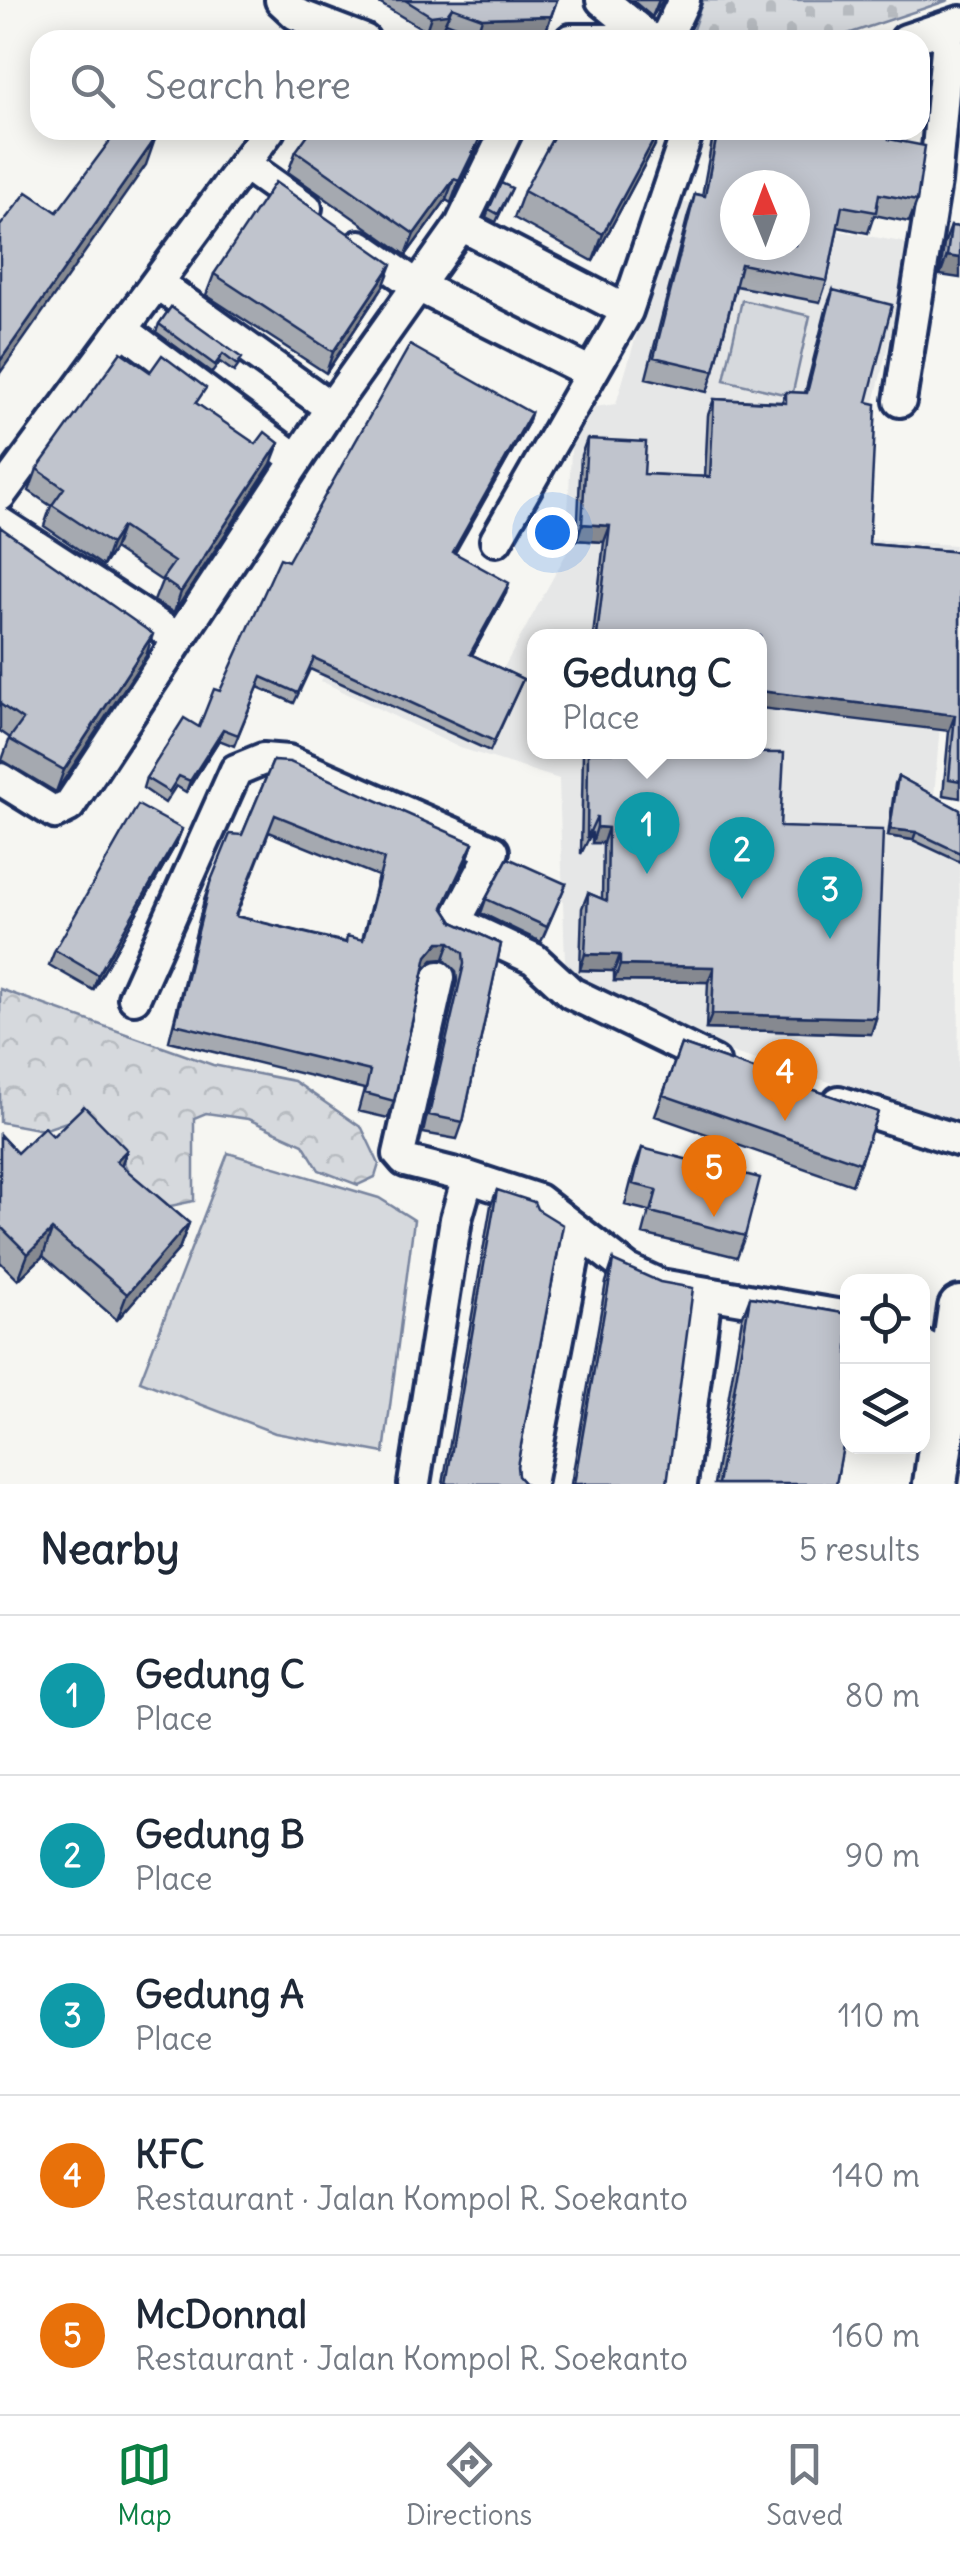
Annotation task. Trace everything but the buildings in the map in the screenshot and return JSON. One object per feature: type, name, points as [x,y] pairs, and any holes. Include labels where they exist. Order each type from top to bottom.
[{"type":"main road","points":[[936,1484],[945,1354],[960,1308]]},
{"type":"street","points":[[602,0],[639,30]]},
{"type":"street","points":[[670,30],[684,0]]},
{"type":"street","points":[[288,7],[336,30]]},
{"type":"street","points":[[900,401],[935,182],[954,24],[930,32]]},
{"type":"street","points":[[0,495],[262,140]]},
{"type":"street","points":[[0,779],[55,813],[65,810],[331,408],[460,225],[491,140]]},
{"type":"street","points":[[496,540],[589,372],[627,312],[685,140]]},
{"type":"street","points":[[244,164],[416,284],[589,372]]},
{"type":"street","points":[[460,225],[627,312]]},
{"type":"street","points":[[157,282],[331,408]]},
{"type":"street","points":[[123,330],[297,460]]},
{"type":"street","points":[[0,523],[179,639]]},
{"type":"street","points":[[134,998],[236,770],[263,759],[288,761],[492,851],[455,922],[534,959],[571,993],[736,1070]]},
{"type":"street","points":[[439,978],[399,1154],[405,1162],[538,1200],[628,1270],[660,1285],[840,1316]]},
{"type":"street","points":[[811,1093],[960,1140]]},
{"type":"street","points":[[414,1484],[456,1219],[468,1177]]},
{"type":"street","points":[[530,1484],[578,1234]]},
{"type":"street","points":[[681,1484],[706,1293]]},
{"type":"shaded area","points":[[676,201],[720,209],[720,260],[810,260],[810,226],[913,244],[870,419],[778,533],[955,545],[934,797],[960,813],[958,1121],[737,1054],[659,1025],[570,975],[565,963],[559,779],[460,748],[321,681],[359,601],[503,669],[566,554],[573,410],[616,404]]},
{"type":"green space","points":[[703,0],[949,0],[860,30],[693,30]]},
{"type":"green space","points":[[742,300],[810,316],[792,396],[724,380]]},
{"type":"green space","points":[[0,989],[213,1065],[294,1081],[362,1128],[379,1164],[375,1177],[358,1185],[319,1170],[303,1144],[248,1119],[206,1113],[194,1118],[194,1201],[166,1207],[139,1195],[112,1137],[72,1120],[43,1130],[0,1122]]},
{"type":"green space","points":[[228,1153],[379,1198],[414,1220],[384,1453],[275,1433],[140,1381]]},
{"type":"place","name":"Gedung C","points":[[647,874]]},
{"type":"place","name":"Gedung B","points":[[742,899]]},
{"type":"place","name":"Gedung A","points":[[830,939]]},
{"type":"place","name":"KFC","points":[[785,1121]]},
{"type":"place","name":"McDonnal","points":[[714,1217]]}]
